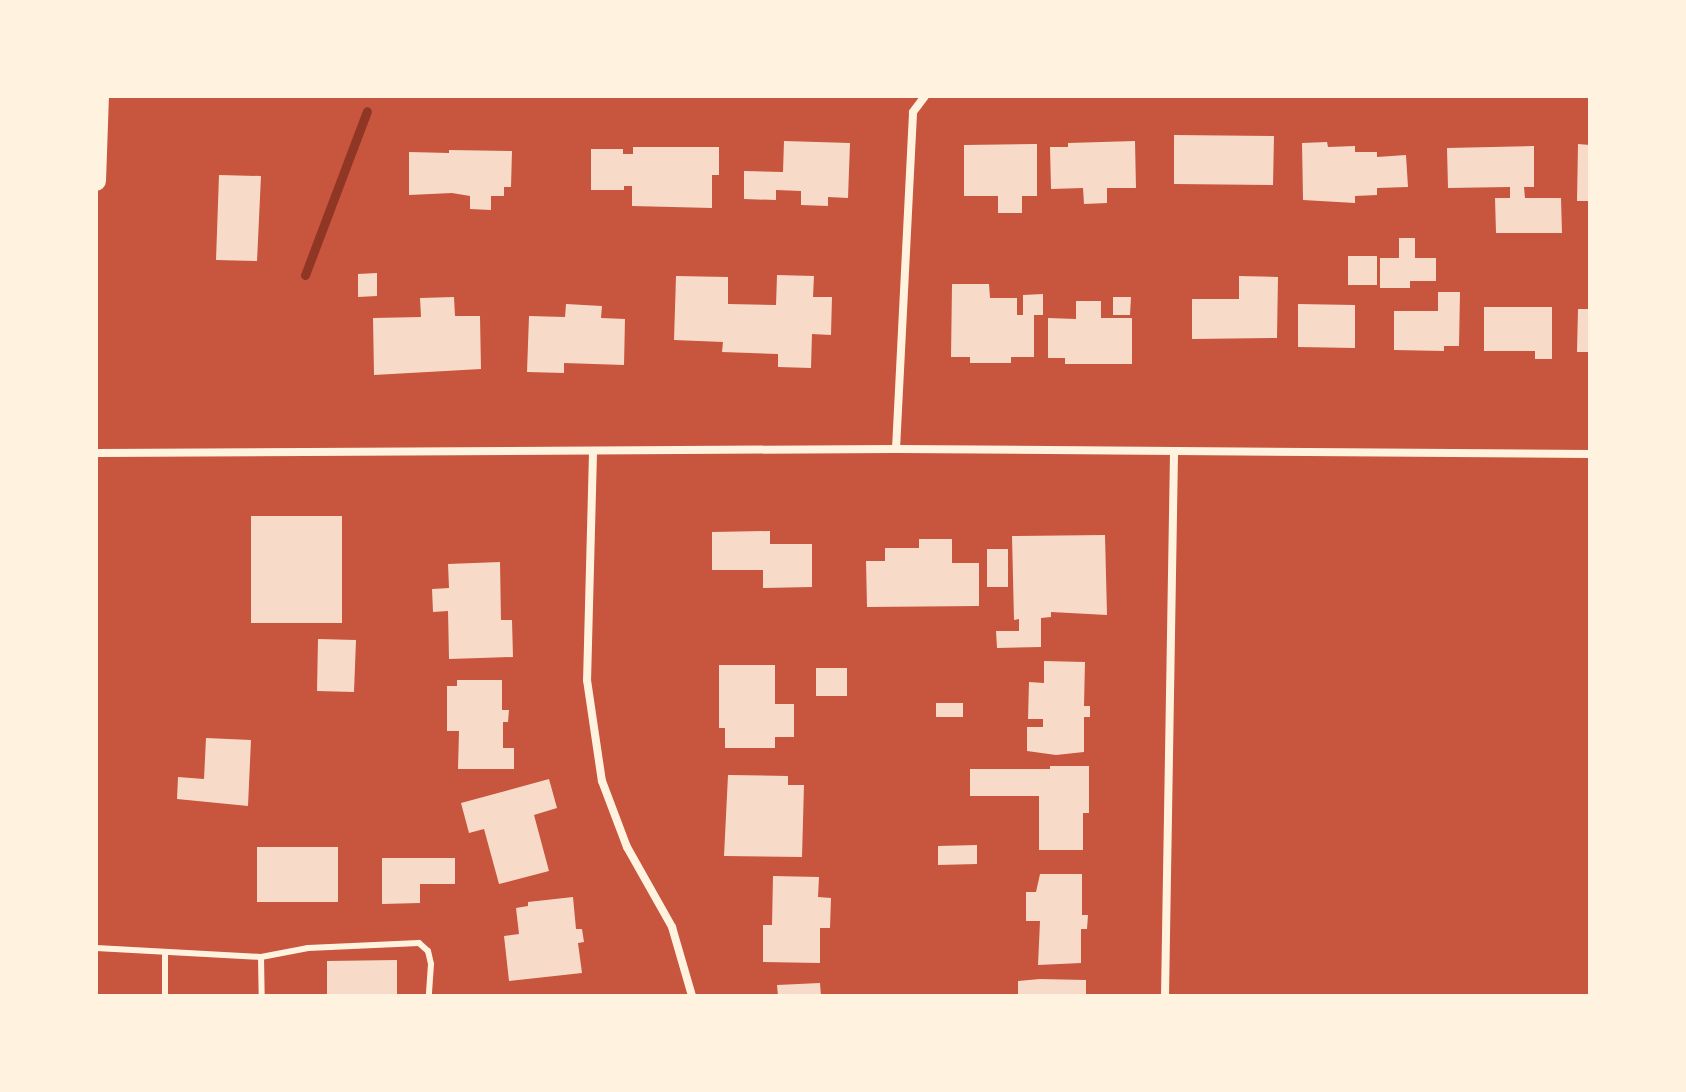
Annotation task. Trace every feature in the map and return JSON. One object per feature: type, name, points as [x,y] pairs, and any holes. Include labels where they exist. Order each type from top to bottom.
[{"type":"main road","points":[[96,181],[99,96]]},
{"type":"street","points":[[896,449],[913,112],[925,96]]},
{"type":"street","points":[[96,453],[593,453],[896,449],[1590,454]]},
{"type":"street","points":[[593,453],[587,680],[602,781],[627,847],[672,927],[692,996]]},
{"type":"street","points":[[1165,996],[1174,453]]},
{"type":"lane","points":[[96,948],[261,957],[308,948],[419,943],[428,951],[431,964],[429,996]]},
{"type":"lane","points":[[165,952],[165,996]]},
{"type":"lane","points":[[261,957],[262,996]]},
{"type":"building","points":[[1174,135],[1274,136],[1273,185],[1174,184]]},
{"type":"building","points":[[784,141],[850,143],[848,198],[828,197],[828,206],[801,205],[801,191],[776,190],[776,200],[744,199],[744,171],[783,172]]},
{"type":"building","points":[[1135,141],[1136,188],[1107,188],[1107,203],[1084,204],[1083,188],[1051,189],[1050,147],[1068,147],[1068,143]]},
{"type":"building","points":[[1327,142],[1328,147],[1355,146],[1355,152],[1377,152],[1377,157],[1406,155],[1408,187],[1377,188],[1377,195],[1355,196],[1355,203],[1303,200],[1302,143]]},
{"type":"building","points":[[1037,144],[1037,196],[1022,196],[1022,213],[998,213],[998,196],[964,196],[964,145]]},
{"type":"building","points":[[1578,144],[1590,145],[1590,201],[1577,201]]},
{"type":"building","points":[[1534,146],[1534,187],[1524,187],[1525,198],[1561,198],[1562,233],[1496,233],[1495,198],[1510,198],[1510,187],[1448,188],[1447,148]]},
{"type":"building","points":[[633,147],[719,147],[719,175],[712,175],[712,208],[632,206],[632,186],[624,186],[624,190],[591,190],[591,149],[623,149],[623,154],[633,154]]},
{"type":"building","points":[[449,150],[512,151],[511,187],[504,187],[504,196],[491,196],[491,210],[470,209],[470,196],[452,193],[409,195],[409,152],[449,153]]},
{"type":"building","points":[[219,175],[261,176],[257,261],[216,260]]},
{"type":"building","points":[[1399,238],[1415,238],[1415,258],[1436,258],[1436,281],[1410,281],[1410,288],[1380,288],[1380,258],[1399,258]]},
{"type":"building","points":[[1348,256],[1377,256],[1377,285],[1348,285]]},
{"type":"building","points":[[377,273],[377,296],[358,297],[358,274]]},
{"type":"building","points":[[777,275],[814,276],[813,297],[832,297],[831,335],[812,334],[811,368],[778,367],[778,354],[722,352],[723,342],[674,340],[676,276],[728,277],[728,304],[776,305]]},
{"type":"building","points":[[1239,276],[1278,277],[1277,338],[1192,339],[1192,299],[1239,299]]},
{"type":"building","points":[[952,284],[989,284],[990,298],[1017,298],[1017,315],[1023,315],[1023,295],[1043,294],[1043,315],[1034,315],[1034,357],[1011,357],[1011,363],[970,363],[970,357],[951,357]]},
{"type":"building","points":[[1438,292],[1460,292],[1459,346],[1444,346],[1444,351],[1394,350],[1394,311],[1438,311]]},
{"type":"building","points":[[454,297],[455,316],[480,316],[481,369],[374,375],[373,318],[421,317],[420,298]]},
{"type":"building","points":[[1113,297],[1131,297],[1130,315],[1113,315]]},
{"type":"building","points":[[1076,301],[1101,301],[1101,318],[1132,318],[1132,364],[1065,364],[1065,358],[1048,358],[1048,318],[1076,319]]},
{"type":"building","points":[[566,304],[602,306],[601,318],[625,319],[624,365],[564,363],[564,373],[527,372],[529,316],[565,317]]},
{"type":"building","points":[[1298,304],[1355,305],[1355,348],[1298,347]]},
{"type":"building","points":[[1484,307],[1552,307],[1552,359],[1535,359],[1535,351],[1484,351]]},
{"type":"building","points":[[1578,309],[1590,309],[1590,352],[1577,352]]},
{"type":"building","points":[[251,516],[342,516],[342,623],[251,623]]},
{"type":"building","points":[[770,531],[770,544],[812,544],[812,587],[763,588],[763,570],[712,570],[712,532]]},
{"type":"building","points":[[1105,535],[1107,615],[1051,612],[1051,617],[1041,618],[1041,647],[997,648],[996,631],[1019,631],[1019,619],[1014,620],[1012,536]]},
{"type":"building","points":[[919,539],[952,539],[952,563],[979,563],[979,606],[867,607],[866,561],[885,561],[885,548],[919,548]]},
{"type":"building","points":[[987,549],[1008,549],[1008,587],[987,587]]},
{"type":"building","points":[[500,562],[501,620],[512,620],[513,657],[449,659],[448,611],[433,612],[432,589],[449,588],[448,564]]},
{"type":"building","points":[[318,639],[356,640],[354,692],[317,691]]},
{"type":"building","points":[[1044,661],[1085,662],[1084,706],[1090,706],[1090,717],[1084,717],[1084,752],[1056,755],[1027,751],[1027,727],[1043,727],[1043,719],[1028,719],[1029,682],[1044,683]]},
{"type":"building","points":[[719,665],[775,665],[775,704],[794,704],[794,737],[775,737],[775,748],[725,748],[725,728],[719,728]]},
{"type":"building","points":[[816,668],[847,668],[847,696],[816,696]]},
{"type":"building","points":[[457,680],[502,680],[502,710],[509,710],[508,722],[503,722],[503,748],[514,748],[514,769],[458,769],[459,731],[447,731],[447,686],[457,686]]},
{"type":"building","points":[[936,703],[963,703],[963,717],[936,717]]},
{"type":"building","points":[[206,738],[251,740],[248,806],[177,799],[178,777],[204,779]]},
{"type":"building","points":[[1050,766],[1089,766],[1089,813],[1083,813],[1083,850],[1039,850],[1039,796],[970,796],[970,769],[1050,769]]},
{"type":"building","points":[[728,775],[788,776],[788,785],[804,785],[802,857],[724,856]]},
{"type":"building","points":[[549,779],[557,808],[534,815],[549,871],[499,884],[484,829],[469,833],[461,803]]},
{"type":"building","points":[[977,845],[977,864],[938,865],[938,846]]},
{"type":"building","points":[[257,847],[338,847],[338,902],[257,902]]},
{"type":"building","points":[[382,858],[455,858],[455,884],[420,884],[420,903],[382,904]]},
{"type":"building","points":[[1040,874],[1082,874],[1082,915],[1088,915],[1087,929],[1081,929],[1081,963],[1038,965],[1040,921],[1026,921],[1026,892],[1036,892]]},
{"type":"building","points":[[773,876],[819,877],[818,897],[831,898],[830,928],[820,928],[820,963],[763,962],[763,925],[772,925]]},
{"type":"building","points":[[573,897],[576,929],[582,929],[584,942],[578,943],[582,973],[509,981],[504,936],[519,934],[516,908],[528,906],[528,902]]},
{"type":"building","points":[[397,960],[397,996],[327,996],[327,961]]},
{"type":"building","points":[[1086,980],[1086,996],[1018,996],[1018,981]]},
{"type":"building","points":[[820,983],[821,996],[778,996],[777,985]]},
{"type":"waterway","points":[[305,275],[367,111]]}]
